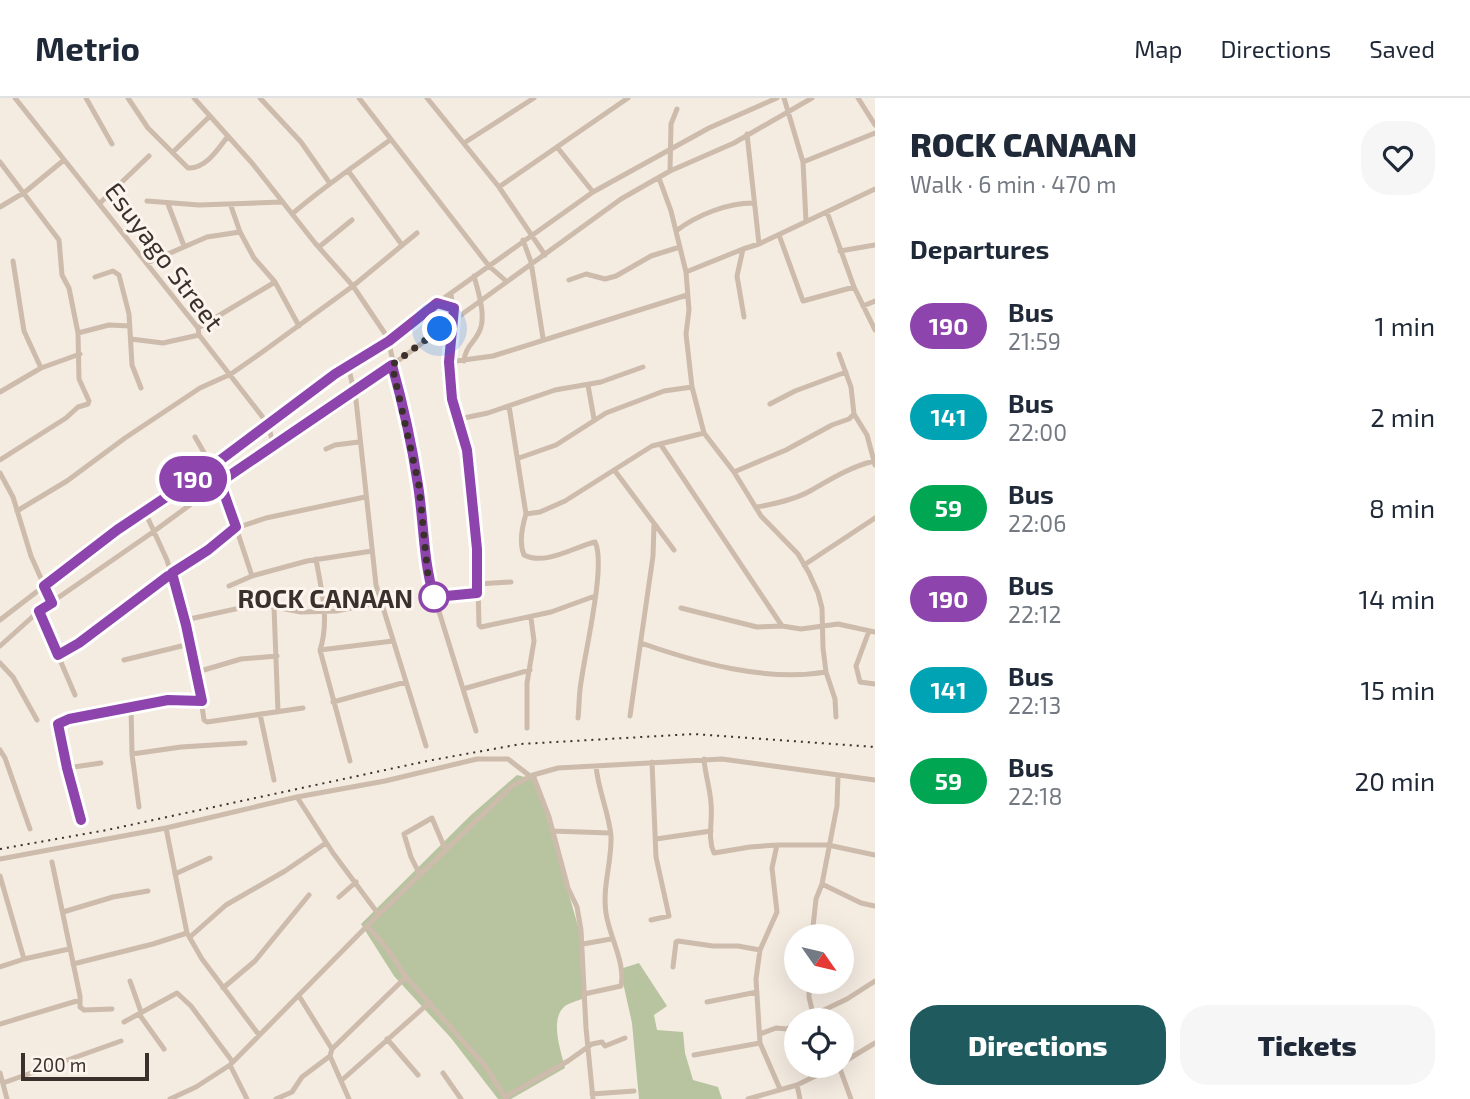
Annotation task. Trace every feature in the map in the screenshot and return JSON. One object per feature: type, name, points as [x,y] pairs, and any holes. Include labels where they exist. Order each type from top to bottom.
[{"type":"street","name":"Esuyago Street","points":[[15,98],[231,373],[268,424],[273,444]]},
{"type":"street","points":[[86,98],[112,144]]},
{"type":"street","points":[[128,98],[148,128],[181,162],[192,169],[211,158],[228,136]]},
{"type":"street","points":[[194,98],[253,163],[282,202],[353,286],[389,341],[419,486],[428,576],[476,731]]},
{"type":"street","points":[[260,98],[301,142],[329,182]]},
{"type":"street","points":[[267,106],[272,98]]},
{"type":"street","points":[[359,98],[489,266],[506,281]]},
{"type":"street","points":[[428,98],[499,187],[545,255]]},
{"type":"street","points":[[464,142],[534,98]]},
{"type":"street","points":[[499,187],[628,98]]},
{"type":"street","points":[[0,620],[117,530],[211,467],[348,365],[389,341],[523,240],[593,192],[670,148],[777,98]]},
{"type":"street","points":[[784,98],[803,162],[807,221]]},
{"type":"street","points":[[0,646],[39,611],[273,444],[392,365],[621,199],[670,171],[734,143],[813,98]]},
{"type":"street","points":[[858,98],[875,124]]},
{"type":"street","points":[[670,171],[671,124],[677,109]]},
{"type":"street","points":[[173,152],[209,117]]},
{"type":"street","points":[[803,162],[875,133]]},
{"type":"street","points":[[747,134],[759,244]]},
{"type":"street","points":[[292,214],[329,182],[349,172],[390,141]]},
{"type":"street","points":[[557,147],[593,192]]},
{"type":"street","points":[[100,203],[149,156]]},
{"type":"street","points":[[0,207],[25,192],[64,160]]},
{"type":"street","points":[[0,162],[59,240],[62,275],[69,288],[78,333],[79,379],[88,404],[78,407],[66,418],[0,460]]},
{"type":"street","points":[[349,172],[402,245]]},
{"type":"street","points":[[659,178],[686,272],[689,310],[686,334],[692,387],[704,433],[734,472],[761,516],[791,545],[818,593],[822,608],[826,672],[835,699],[836,718]]},
{"type":"street","points":[[686,272],[759,244],[875,189]]},
{"type":"street","points":[[147,201],[231,205],[282,202]]},
{"type":"street","points":[[676,231],[688,223],[732,205],[753,203]]},
{"type":"street","points":[[168,204],[184,246]]},
{"type":"street","points":[[231,205],[240,232],[254,258],[275,282],[299,326]]},
{"type":"street","points":[[827,212],[854,287],[875,330]]},
{"type":"street","points":[[319,247],[352,220]]},
{"type":"street","points":[[147,263],[207,237],[240,232]]},
{"type":"street","points":[[16,511],[67,481],[125,438],[200,388],[231,373],[299,326],[417,233]]},
{"type":"street","points":[[779,235],[803,301],[854,287]]},
{"type":"street","points":[[523,240],[531,262],[543,338]]},
{"type":"street","points":[[841,251],[875,245]]},
{"type":"street","points":[[569,280],[586,274],[605,279],[651,256],[680,247]]},
{"type":"street","points":[[743,249],[737,276],[744,317]]},
{"type":"street","points":[[13,261],[24,331],[41,368]]},
{"type":"street","points":[[95,276],[113,271],[119,275],[130,314],[132,365],[141,388]]},
{"type":"street","points":[[464,361],[468,347],[481,327],[480,300],[474,276]]},
{"type":"street","points":[[131,339],[163,343],[198,332],[275,282]]},
{"type":"street","points":[[452,294],[454,319],[449,362],[452,399],[467,450],[477,549],[479,625],[481,627],[531,618],[595,596]]},
{"type":"street","points":[[449,362],[493,355],[687,295]]},
{"type":"street","points":[[863,306],[875,301]]},
{"type":"street","points":[[437,303],[454,308]]},
{"type":"street","points":[[78,333],[109,324],[130,326]]},
{"type":"street","points":[[0,392],[41,368],[80,354]]},
{"type":"street","points":[[757,507],[809,492],[850,468],[874,463],[867,435],[854,414],[851,387],[839,355]]},
{"type":"street","points":[[348,365],[355,390],[376,585],[426,746]]},
{"type":"street","points":[[459,419],[488,413],[548,392],[588,385],[643,368]]},
{"type":"street","points":[[770,404],[795,391],[846,372]]},
{"type":"street","points":[[588,385],[594,419]]},
{"type":"street","points":[[519,458],[556,445],[594,419],[656,394],[692,387]]},
{"type":"street","points":[[509,406],[526,514],[522,529],[522,549],[528,557],[557,555],[595,542],[597,547],[595,596],[578,718]]},
{"type":"street","points":[[849,419],[854,414]]},
{"type":"street","points":[[734,472],[786,450],[832,425],[849,419],[859,420]]},
{"type":"street","points":[[526,514],[540,512],[565,501],[652,446],[704,433]]},
{"type":"street","points":[[195,437],[220,482],[252,576]]},
{"type":"street","points":[[326,449],[359,442]]},
{"type":"street","points":[[661,445],[782,626]]},
{"type":"street","points":[[615,471],[674,550]]},
{"type":"street","points":[[0,472],[8,486],[31,556],[52,603]]},
{"type":"street","points":[[0,491],[8,486]]},
{"type":"street","points":[[58,655],[79,643],[236,527],[266,517],[365,497]]},
{"type":"street","points":[[145,512],[172,573],[187,621],[203,717],[207,722],[303,708]]},
{"type":"street","points":[[804,565],[875,519]]},
{"type":"street","points":[[630,716],[653,556],[654,525]]},
{"type":"street","points":[[229,586],[252,576],[316,559],[372,551]]},
{"type":"street","points":[[316,559],[325,632],[320,650],[350,761]]},
{"type":"street","points":[[477,584],[511,582]]},
{"type":"street","points":[[435,600],[446,596],[477,593]]},
{"type":"street","points":[[187,621],[250,605],[301,612],[336,611],[382,602]]},
{"type":"street","points":[[274,607],[278,712]]},
{"type":"street","points":[[681,608],[757,626],[801,629],[838,624],[872,631],[856,667],[860,682],[875,684]]},
{"type":"street","points":[[39,611],[75,695]]},
{"type":"street","points":[[527,729],[527,683],[534,641],[531,618]]},
{"type":"street","points":[[320,650],[393,641]]},
{"type":"street","points":[[641,643],[671,654],[750,673],[803,676],[826,672]]},
{"type":"street","points":[[124,660],[190,645]]},
{"type":"street","points":[[197,672],[241,659],[277,656]]},
{"type":"street","points":[[0,663],[13,677],[37,720]]},
{"type":"street","points":[[463,689],[530,670]]},
{"type":"street","points":[[333,702],[406,682]]},
{"type":"street","points":[[81,820],[58,724],[69,719],[168,700],[202,701]]},
{"type":"street","points":[[131,706],[132,754],[139,807]]},
{"type":"street","points":[[260,715],[274,780]]},
{"type":"street","points":[[132,754],[181,747],[245,743]]},
{"type":"street","points":[[0,750],[30,829]]},
{"type":"street","points":[[0,859],[166,828],[477,759],[508,759],[531,775],[550,817],[568,890],[577,907],[583,944],[592,1097],[634,1091]]},
{"type":"street","points":[[705,759],[711,804],[711,846],[714,853],[777,845],[828,845],[875,855]]},
{"type":"street","points":[[170,1099],[196,1087],[231,1063],[480,815],[512,786],[531,775],[558,768],[705,759],[875,780]]},
{"type":"street","points":[[651,920],[669,916],[656,857],[652,762]]},
{"type":"street","points":[[67,768],[101,763]]},
{"type":"street","points":[[584,994],[621,986],[623,979],[618,950],[611,939],[605,896],[611,856],[610,833],[596,766]]},
{"type":"street","points":[[813,924],[816,900],[822,884],[837,806],[838,775]]},
{"type":"street","points":[[298,797],[326,843],[379,915]]},
{"type":"street","points":[[420,876],[404,834],[432,818],[446,851]]},
{"type":"street","points":[[166,828],[188,935],[223,988],[259,1035]]},
{"type":"street","points":[[552,831],[610,833]]},
{"type":"street","points":[[656,839],[711,831]]},
{"type":"street","points":[[73,964],[188,935],[226,905],[285,872],[326,843]]},
{"type":"street","points":[[777,845],[772,868],[777,912],[760,950],[757,992],[760,1043],[780,1089]]},
{"type":"street","points":[[175,874],[210,858]]},
{"type":"street","points":[[52,862],[80,1007],[84,1010],[112,1009]]},
{"type":"street","points":[[0,876],[24,958]]},
{"type":"street","points":[[339,897],[355,881]]},
{"type":"street","points":[[822,884],[875,906]]},
{"type":"street","points":[[63,912],[113,897],[148,891]]},
{"type":"street","points":[[223,988],[254,961],[309,895]]},
{"type":"street","points":[[367,926],[386,947],[406,978],[486,1067],[506,1098],[589,1047],[602,1042],[605,1046],[625,1038]]},
{"type":"street","points":[[583,944],[611,939]]},
{"type":"street","points":[[673,967],[678,941],[760,950]]},
{"type":"street","points":[[0,967],[24,958],[69,949]]},
{"type":"street","points":[[276,1099],[292,1092],[302,1077],[330,1056],[332,1048],[406,978]]},
{"type":"street","points":[[130,981],[140,1013],[164,1049]]},
{"type":"street","points":[[827,1008],[875,981]]},
{"type":"street","points":[[708,1002],[757,992]]},
{"type":"street","points":[[124,1022],[174,993],[181,995],[231,1063],[247,1099]]},
{"type":"street","points":[[299,996],[332,1048]]},
{"type":"street","points":[[0,1024],[80,1000]]},
{"type":"street","points":[[342,1080],[429,1002]]},
{"type":"street","points":[[760,1034],[776,1028],[784,1029]]},
{"type":"street","points":[[387,1039],[418,1074]]},
{"type":"street","points":[[3,1083],[121,1041]]},
{"type":"street","points":[[694,1055],[760,1043]]},
{"type":"street","points":[[854,1056],[875,1043]]},
{"type":"street","points":[[330,1056],[349,1099]]},
{"type":"street","points":[[0,1073],[7,1099]]},
{"type":"street","points":[[443,1073],[461,1099]]},
{"type":"street","points":[[748,1099],[812,1078]]},
{"type":"street","points":[[844,1078],[851,1099]]},
{"type":"street","points":[[797,1085],[800,1099]]},
{"type":"street","points":[[292,1092],[295,1099]]},
{"type":"green space","points":[[517,775],[536,780],[582,940],[582,999],[565,1006],[558,1019],[558,1036],[565,1068],[511,1099],[498,1099],[451,1038],[394,976],[361,924],[471,815]]},
{"type":"green space","points":[[639,963],[667,1006],[654,1015],[657,1030],[683,1032],[685,1053],[693,1080],[718,1087],[722,1099],[639,1099],[632,1023],[620,969]]},
{"type":"railway","points":[[0,849],[107,830],[427,761],[521,744],[694,734],[875,747]]},
{"type":"bus line","name":"190","points":[[81,820],[58,724],[69,719],[168,700],[202,701],[172,573],[208,550],[236,527],[220,482],[392,365],[419,486],[422,534],[428,576],[435,600],[446,596],[477,593],[477,549],[467,450],[453,406],[449,362],[454,308],[437,303],[389,341],[335,374],[211,467],[117,530],[44,586],[52,603],[39,611],[58,655],[79,643],[168,576]]},
{"type":"place","name":"ROCK CANAAN","points":[[434,597]]},
{"type":"route","points":[[434,597],[422,534],[419,486],[392,365],[440,329]]}]
